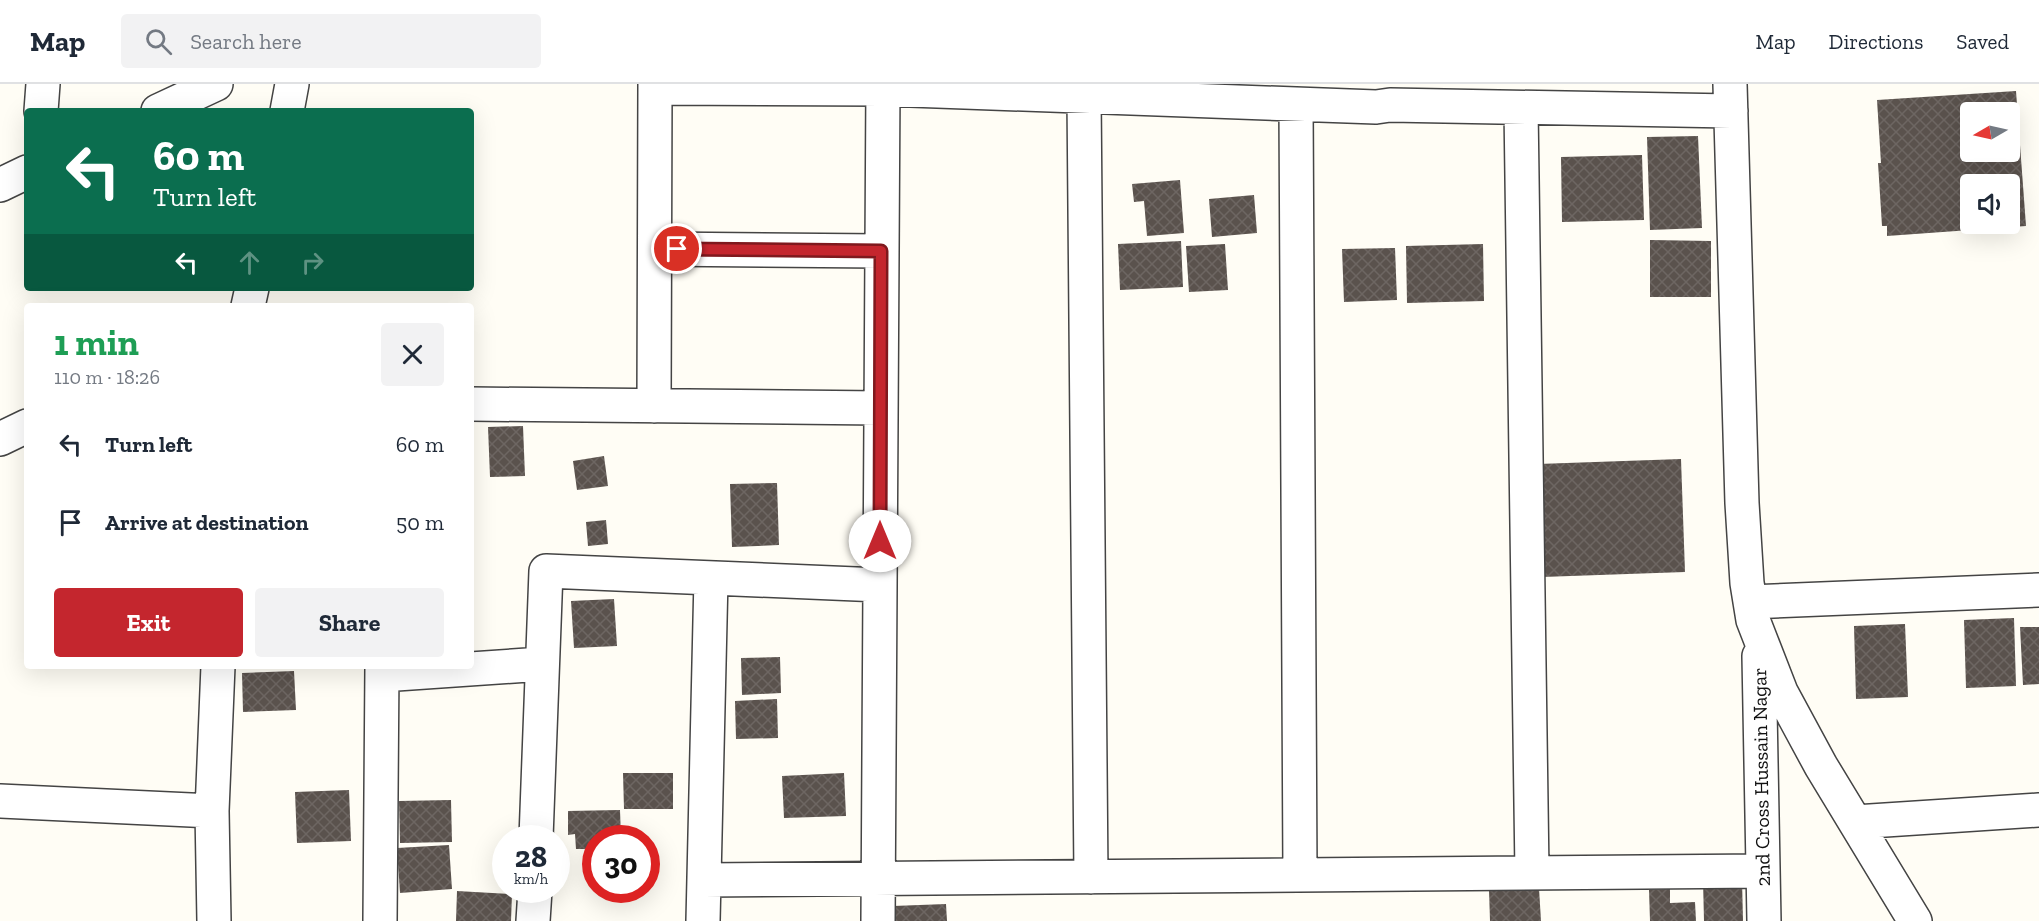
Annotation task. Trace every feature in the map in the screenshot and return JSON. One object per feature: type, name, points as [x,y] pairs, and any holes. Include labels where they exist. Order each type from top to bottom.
[{"type":"street","points":[[41,108],[43,84]]},
{"type":"street","points":[[164,108],[216,84]]},
{"type":"street","points":[[288,108],[292,84]]},
{"type":"street","points":[[654,406],[655,86],[883,86],[1376,107],[1390,94],[1521,108],[1731,98],[1742,503],[1753,620],[1781,692],[1821,766],[1915,921]]},
{"type":"street","points":[[878,921],[883,86]]},
{"type":"street","points":[[1084,96],[1091,877]]},
{"type":"street","points":[[1296,104],[1300,875]]},
{"type":"street","points":[[1521,108],[1532,873]]},
{"type":"street","points":[[0,185],[24,173]]},
{"type":"street","points":[[655,249],[881,251]]},
{"type":"street","points":[[474,404],[880,408]]},
{"type":"street","points":[[0,439],[24,427]]},
{"type":"street","points":[[536,825],[546,571],[880,585]]},
{"type":"street","points":[[702,921],[711,578]]},
{"type":"street","points":[[1750,602],[2039,590]]},
{"type":"street","name":"2nd Cross Hussain Nagar","points":[[1758,634],[1764,921]]},
{"type":"street","points":[[474,667],[542,664]]},
{"type":"street","points":[[214,921],[212,811],[218,669]]},
{"type":"street","points":[[380,921],[382,670],[409,669]]},
{"type":"street","points":[[0,801],[212,811]]},
{"type":"street","points":[[1855,822],[2039,810]]},
{"type":"street","points":[[704,880],[1763,871]]},
{"type":"street","points":[[533,921],[534,903]]},
{"type":"building","points":[[2016,91],[2017,102],[1960,102],[1960,162],[2020,162],[2020,145],[2026,226],[2020,226],[2020,174],[1960,174],[1960,231],[1887,236],[1887,226],[1882,226],[1878,163],[1881,163],[1877,100]]},
{"type":"building","points":[[1698,136],[1702,228],[1650,230],[1647,137]]},
{"type":"building","points":[[1642,155],[1644,220],[1562,222],[1561,157]]},
{"type":"building","points":[[1180,180],[1184,233],[1147,236],[1144,201],[1134,202],[1132,184]]},
{"type":"building","points":[[1254,195],[1257,233],[1212,237],[1209,199]]},
{"type":"building","points":[[1650,240],[1711,241],[1711,297],[1650,297]]},
{"type":"building","points":[[1181,241],[1183,287],[1120,290],[1118,244]]},
{"type":"building","points":[[1225,244],[1228,290],[1189,292],[1186,246]]},
{"type":"building","points":[[1483,244],[1484,301],[1407,303],[1406,246]]},
{"type":"building","points":[[1395,248],[1397,300],[1344,302],[1342,249]]},
{"type":"building","points":[[523,426],[525,476],[490,477],[488,427]]},
{"type":"building","points":[[604,456],[608,486],[577,490],[573,461]]},
{"type":"building","points":[[1681,459],[1685,572],[1542,577],[1538,464]]},
{"type":"building","points":[[777,483],[779,545],[732,547],[730,484]]},
{"type":"building","points":[[606,520],[608,544],[588,546],[586,522]]},
{"type":"building","points":[[614,599],[617,646],[574,648],[571,601]]},
{"type":"building","points":[[2014,618],[2016,686],[1966,688],[1964,620]]},
{"type":"building","points":[[1905,624],[1908,697],[1856,699],[1854,626]]},
{"type":"building","points":[[2020,627],[2039,627],[2039,684],[2023,685]]},
{"type":"building","points":[[780,657],[781,693],[742,695],[741,658]]},
{"type":"building","points":[[294,671],[296,710],[243,712],[242,673]]},
{"type":"building","points":[[777,699],[778,738],[736,739],[735,701]]},
{"type":"building","points":[[623,773],[673,773],[673,809],[624,809]]},
{"type":"building","points":[[844,773],[846,816],[784,818],[782,776]]},
{"type":"building","points":[[349,790],[351,841],[297,843],[295,792]]},
{"type":"building","points":[[451,800],[452,842],[400,843],[399,801]]},
{"type":"building","points":[[620,810],[621,825],[582,825],[582,849],[576,849],[575,834],[570,835],[568,811]]},
{"type":"building","points":[[449,845],[452,889],[400,893],[397,848]]},
{"type":"building","points":[[1742,879],[1743,921],[1704,921],[1703,880]]},
{"type":"building","points":[[1539,888],[1541,921],[1490,921],[1489,890]]},
{"type":"building","points":[[1670,889],[1670,903],[1695,902],[1696,921],[1650,921],[1649,890]]},
{"type":"building","points":[[457,891],[492,893],[492,903],[512,903],[511,921],[456,921]]},
{"type":"building","points":[[946,904],[947,921],[893,921],[893,906]]},
{"type":"route","points":[[677,249],[881,251],[880,541]]}]
